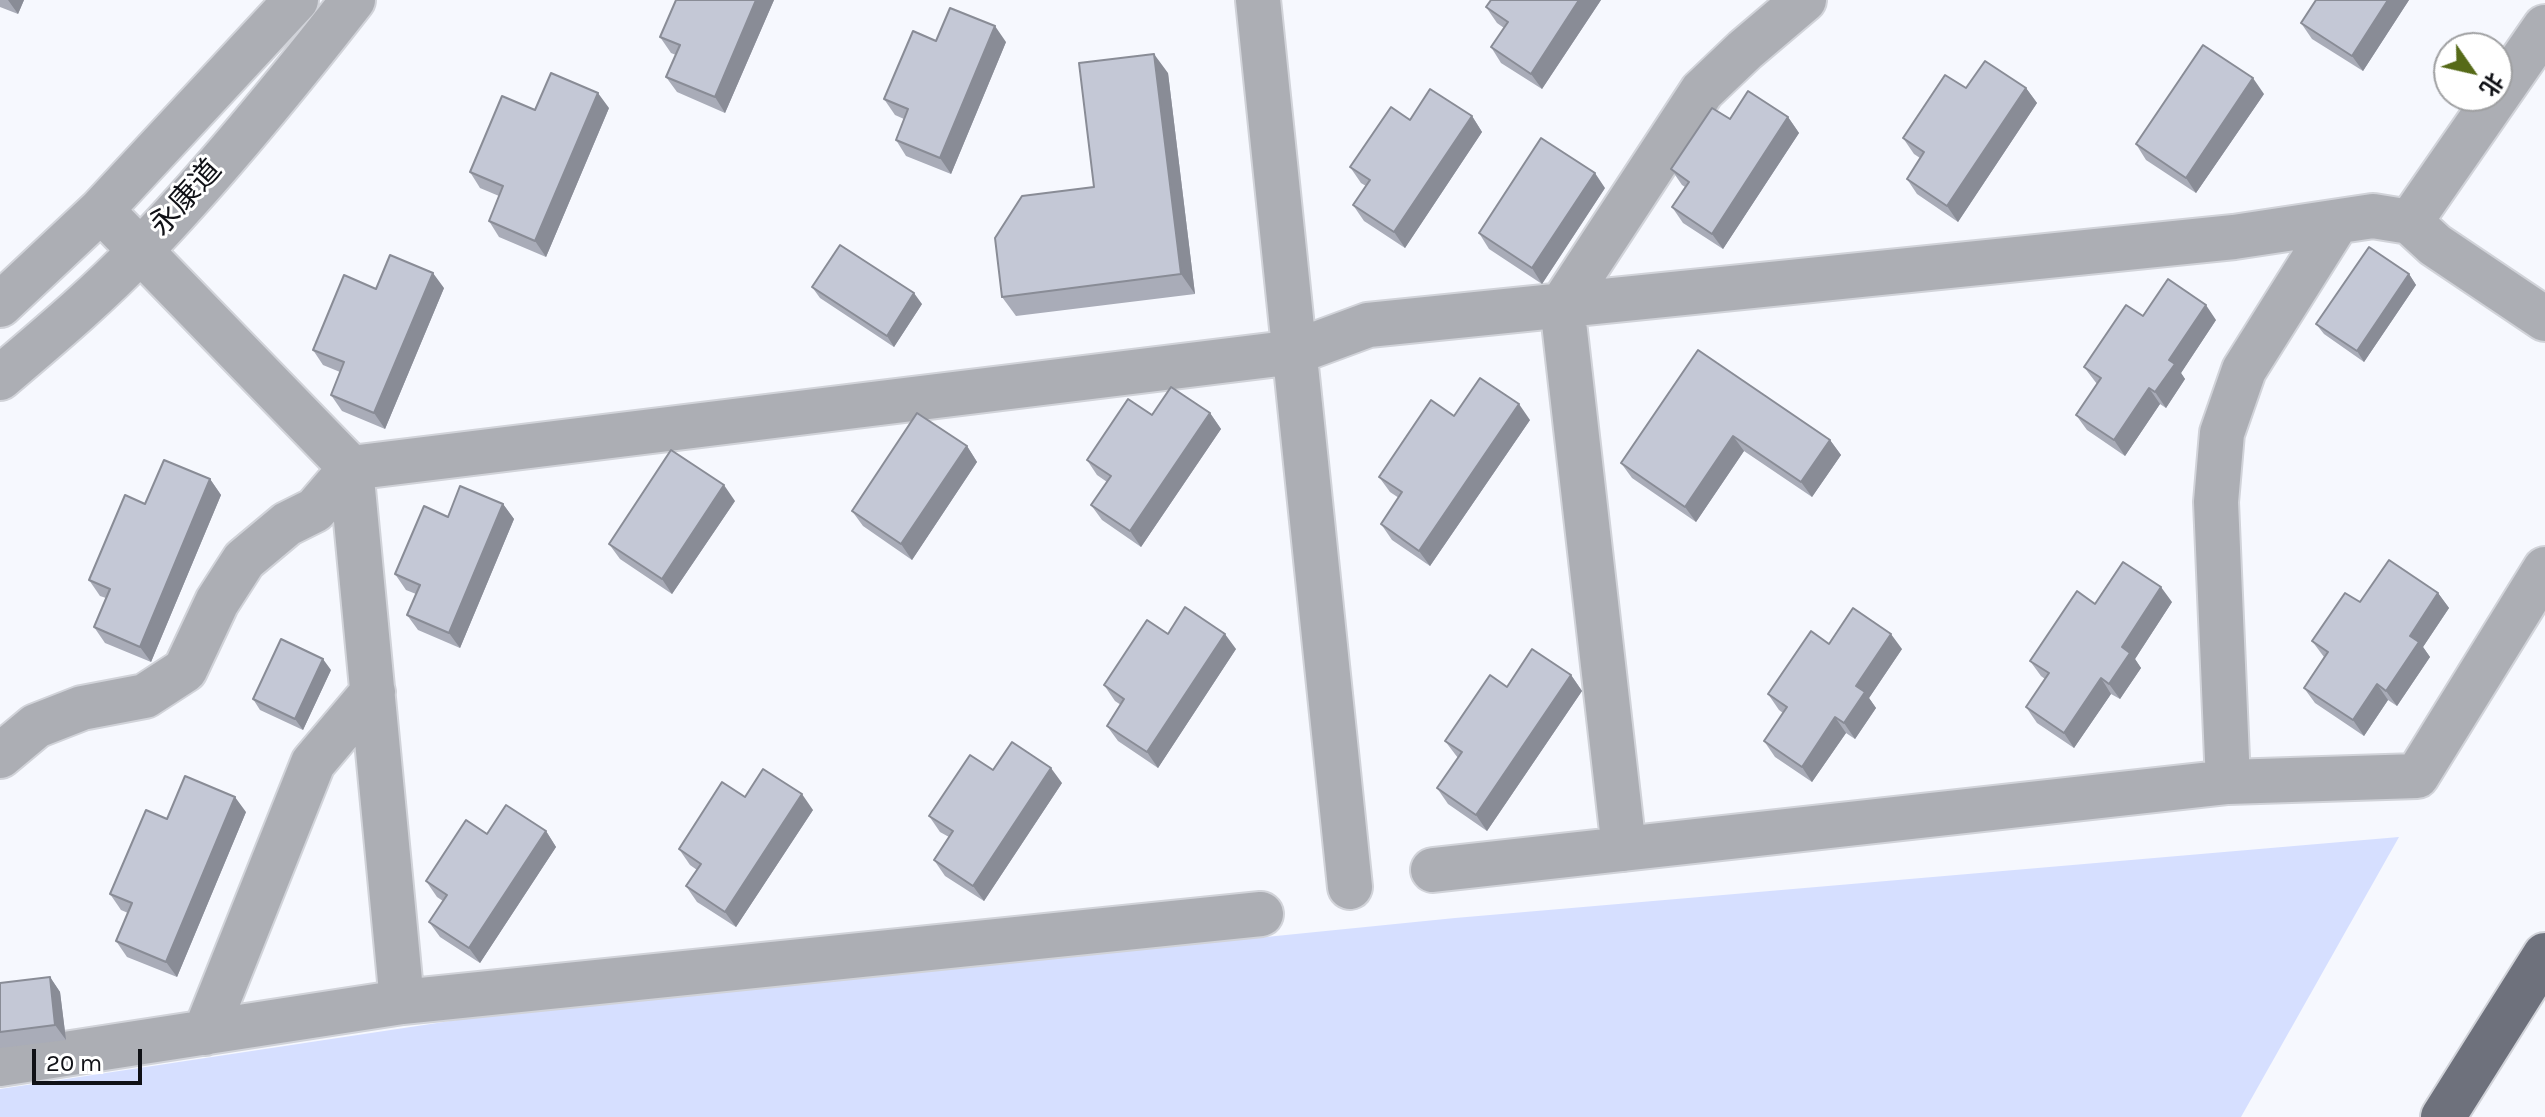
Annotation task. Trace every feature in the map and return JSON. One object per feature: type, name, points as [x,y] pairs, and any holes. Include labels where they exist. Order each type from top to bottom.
[{"type":"main road","points":[[2443,1117],[2545,955]]},
{"type":"street","name":"永康道","points":[[0,305],[101,210],[296,0]]},
{"type":"street","name":"永康道","points":[[0,378],[72,317],[140,251],[284,88],[353,0]]},
{"type":"street","points":[[1258,0],[1350,887]]},
{"type":"street","points":[[1624,849],[1562,305],[1702,91],[1804,0]]},
{"type":"street","points":[[2410,222],[2545,27]]},
{"type":"street","points":[[101,210],[351,468],[402,1002]]},
{"type":"street","points":[[0,756],[36,726],[82,708],[145,696],[185,670],[217,602],[244,560],[287,524],[315,510],[351,468],[1295,352],[1368,325],[2234,237],[2373,216],[2410,222],[2435,245],[2545,319]]},
{"type":"street","points":[[2228,782],[2216,502],[2222,433],[2244,370],[2337,222]]},
{"type":"street","points":[[1433,870],[2228,782],[2417,776],[2545,569]]},
{"type":"street","points":[[205,1033],[313,763],[373,692]]},
{"type":"street","points":[[0,1064],[402,1002],[1261,914]]},
{"type":"shaded area","points":[[2399,837],[2241,1117],[0,1117],[0,1089],[490,1015],[1455,918]]},
{"type":"building","points":[[676,0],[756,0],[715,97],[666,77],[680,45],[660,37]]},
{"type":"building","points":[[1491,0],[1579,0],[1531,74],[1491,47],[1508,22],[1486,7]]},
{"type":"building","points":[[2316,0],[2388,0],[2352,56],[2301,23]]},
{"type":"building","points":[[950,8],[995,26],[940,158],[896,140],[908,109],[884,99],[913,31],[936,41]]},
{"type":"building","points":[[2203,45],[2253,78],[2186,178],[2136,144]]},
{"type":"building","points":[[1154,54],[1181,274],[1002,297],[995,238],[1022,196],[1094,187],[1079,63]]},
{"type":"building","points":[[1985,61],[2026,88],[1947,206],[1907,179],[1924,152],[1903,138],[1945,75],[1966,88]]},
{"type":"building","points":[[551,73],[598,93],[535,241],[489,221],[503,186],[470,172],[502,96],[535,110]]},
{"type":"building","points":[[1430,89],[1472,116],[1394,232],[1353,205],[1370,180],[1350,167],[1391,107],[1410,120]]},
{"type":"building","points":[[1748,91],[1788,117],[1712,234],[1672,207],[1689,182],[1671,169],[1712,108],[1730,119]]},
{"type":"building","points":[[1541,138],[1595,173],[1532,268],[1479,233]]},
{"type":"building","points":[[840,245],[914,293],[887,336],[812,287]]},
{"type":"building","points":[[2369,247],[2409,274],[2357,351],[2316,324]]},
{"type":"building","points":[[390,255],[433,273],[374,413],[331,395],[344,362],[313,350],[344,275],[376,289]]},
{"type":"building","points":[[2168,279],[2206,305],[2169,360],[2175,364],[2155,392],[2149,388],[2114,440],[2076,415],[2101,378],[2084,367],[2126,305],[2143,316]]},
{"type":"building","points":[[1698,350],[1830,440],[1801,482],[1733,436],[1685,507],[1621,463]]},
{"type":"building","points":[[1480,378],[1519,404],[1419,551],[1381,524],[1402,492],[1379,477],[1431,400],[1454,416]]},
{"type":"building","points":[[1171,387],[1210,413],[1130,531],[1091,505],[1111,476],[1087,460],[1128,399],[1152,415]]},
{"type":"building","points":[[917,413],[967,446],[901,544],[852,511]]},
{"type":"building","points":[[671,450],[724,485],[662,579],[609,544]]},
{"type":"building","points":[[164,460],[210,479],[140,647],[94,627],[110,589],[89,580],[125,495],[145,504]]},
{"type":"building","points":[[460,486],[503,504],[449,633],[407,615],[420,585],[395,574],[424,506],[448,517]]},
{"type":"building","points":[[2389,560],[2438,593],[2410,636],[2419,642],[2386,691],[2377,684],[2353,720],[2304,688],[2328,652],[2312,641],[2345,593],[2360,602]]},
{"type":"building","points":[[2123,562],[2161,587],[2122,647],[2130,653],[2109,684],[2101,678],[2064,733],[2026,707],[2049,673],[2030,661],[2077,591],[2095,604]]},
{"type":"building","points":[[1185,607],[1225,634],[1147,752],[1107,726],[1124,699],[1104,685],[1147,620],[1168,634]]},
{"type":"building","points":[[1853,608],[1891,634],[1856,686],[1865,692],[1844,723],[1835,717],[1802,767],[1764,741],[1787,707],[1768,694],[1811,631],[1829,644]]},
{"type":"building","points":[[281,639],[323,659],[295,719],[253,699]]},
{"type":"building","points":[[1532,649],[1571,675],[1476,815],[1437,788],[1462,752],[1445,741],[1490,675],[1507,687]]},
{"type":"building","points":[[1012,742],[1051,768],[973,886],[934,860],[953,831],[929,816],[970,755],[993,770]]},
{"type":"building","points":[[763,769],[802,794],[725,912],[686,886],[701,864],[679,849],[722,782],[745,797]]},
{"type":"building","points":[[185,776],[235,797],[166,962],[116,941],[132,903],[110,894],[146,810],[167,819]]},
{"type":"building","points":[[506,805],[546,831],[469,948],[429,922],[447,895],[426,881],[466,820],[487,834]]},
{"type":"building","points":[[50,977],[55,1025],[0,1032],[0,983]]}]
